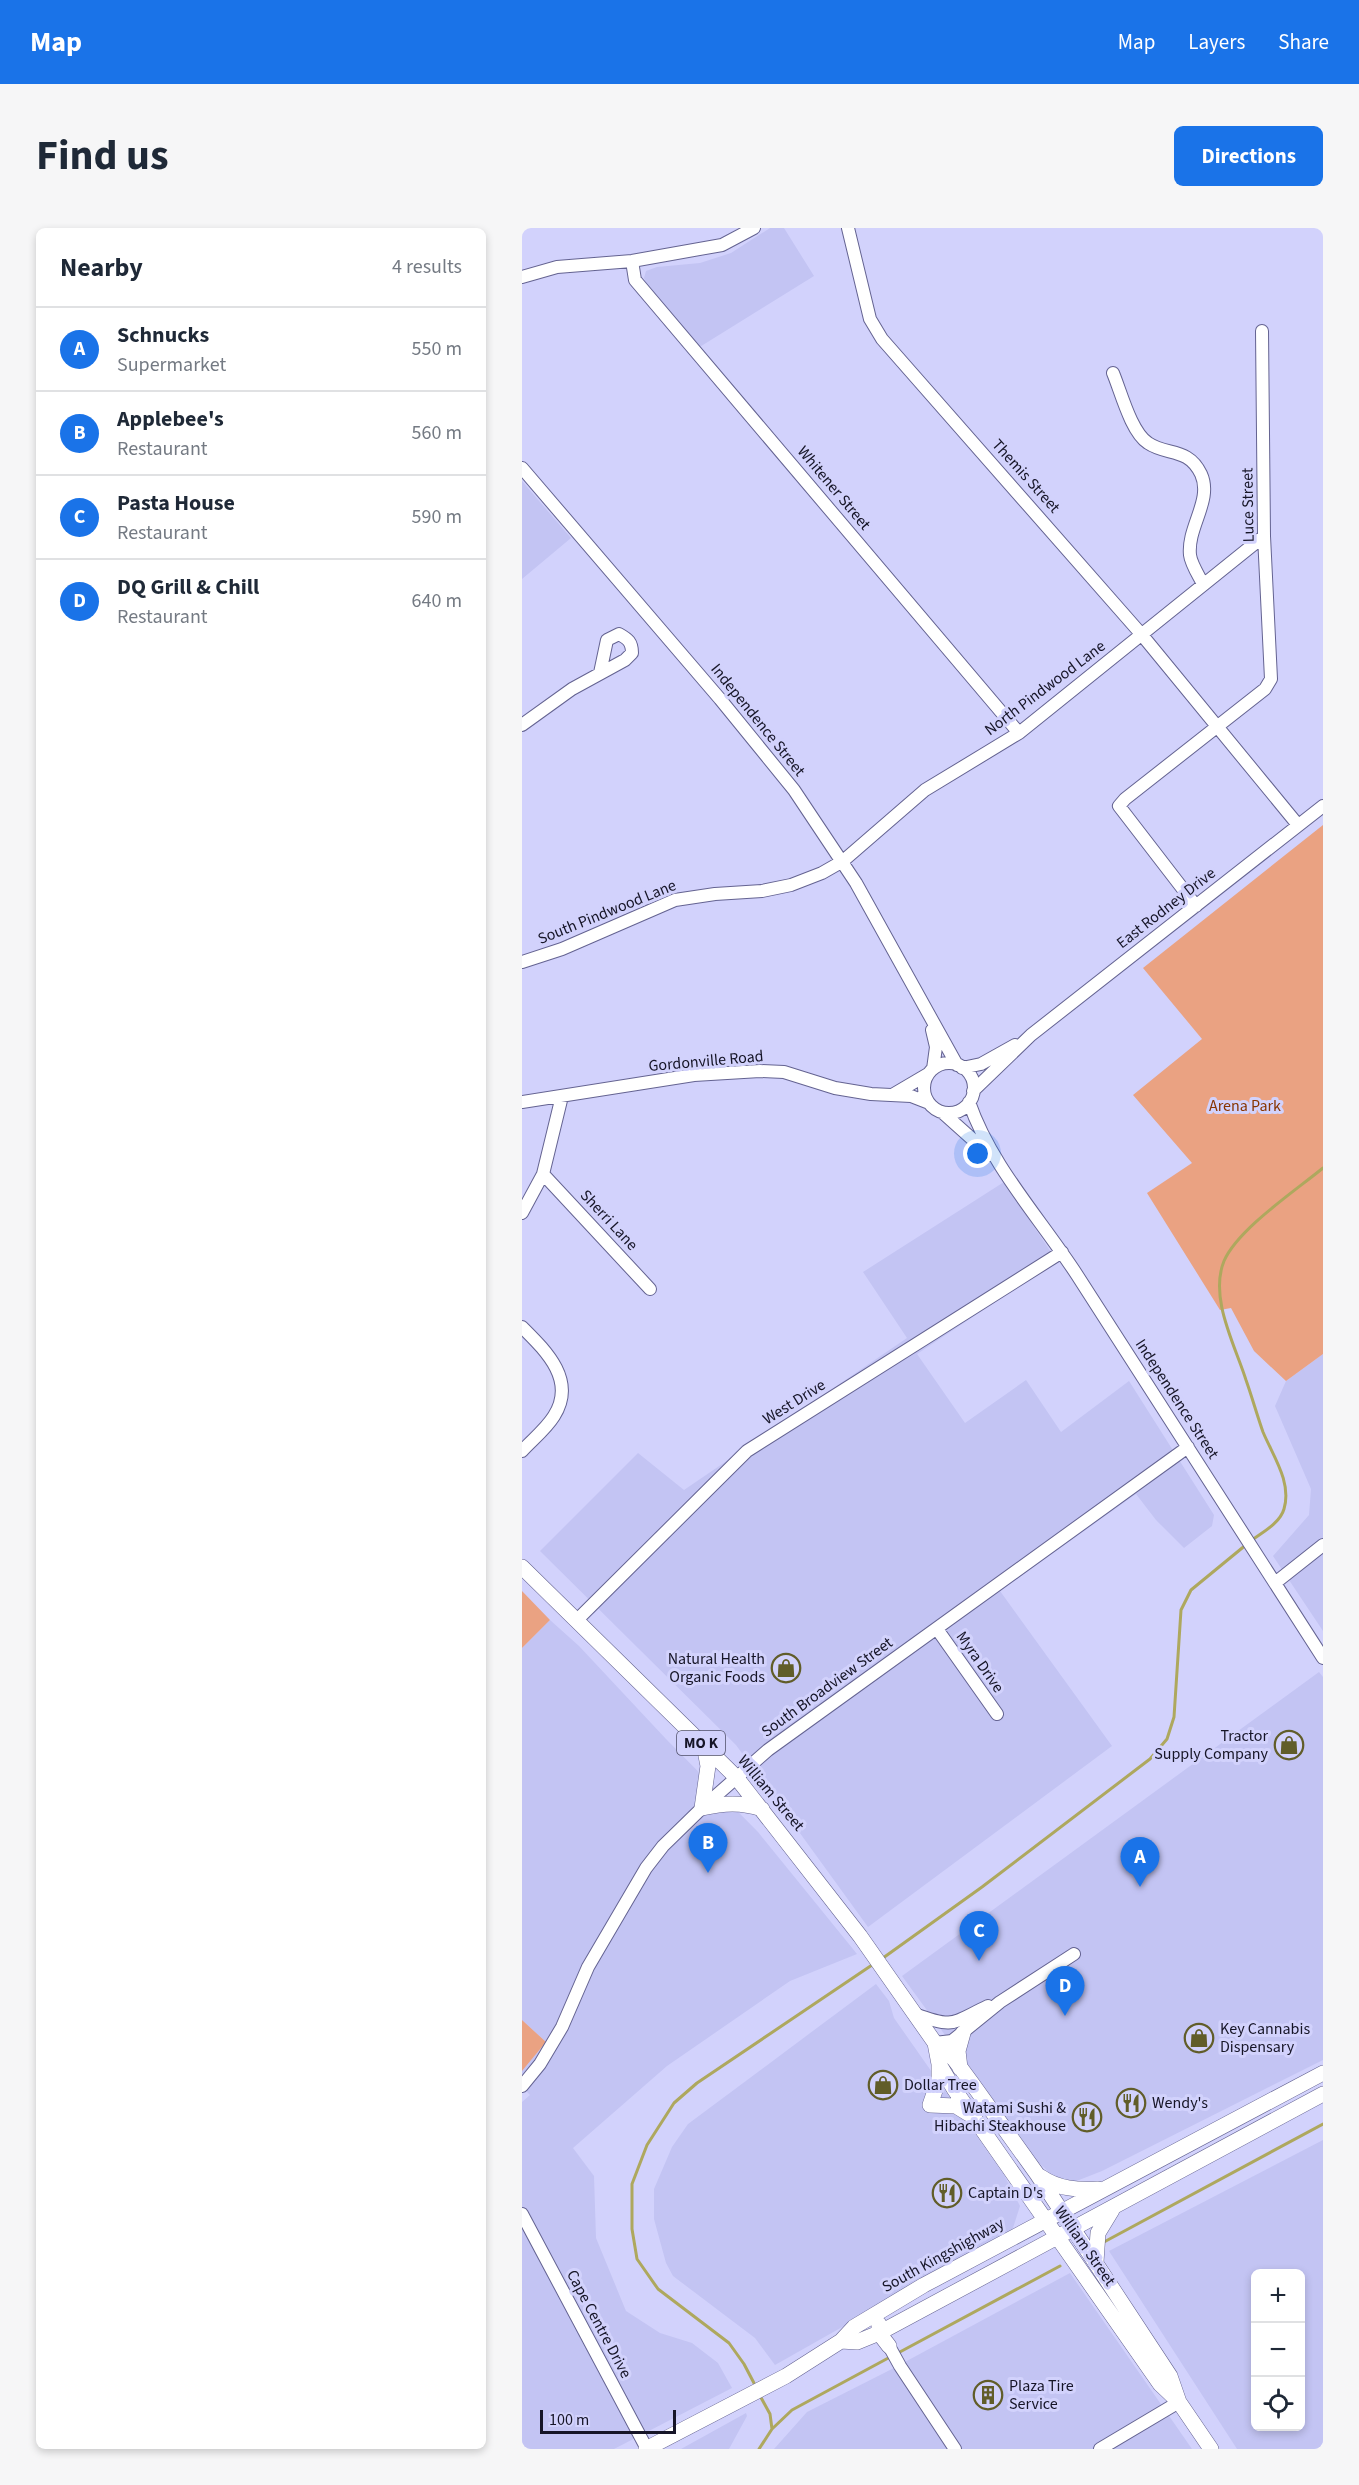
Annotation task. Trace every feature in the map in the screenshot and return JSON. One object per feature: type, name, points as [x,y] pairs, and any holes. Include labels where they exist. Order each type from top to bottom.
[{"type":"main road","name":"William Street","points":[[522,1568],[704,1745],[763,1810],[860,1936],[936,2043],[954,2059],[1037,2174],[1170,2376],[1179,2402]]},
{"type":"main road","points":[[704,1745],[708,1767],[702,1808],[723,1803],[746,1804],[763,1810]]},
{"type":"main road","points":[[960,2068],[958,2051],[963,2033]]},
{"type":"main road","name":"William Street","points":[[936,2043],[939,2064],[972,2115],[1160,2384],[1179,2402],[1211,2449]]},
{"type":"main road","points":[[939,2064],[939,2079],[930,2104],[956,2106],[972,2115]]},
{"type":"main road","name":"South Kingshighway","points":[[647,2449],[786,2376],[841,2341],[854,2327],[1061,2210],[1323,2073]]},
{"type":"main road","name":"South Kingshighway","points":[[841,2341],[857,2342],[879,2333],[1323,2094]]},
{"type":"main road","points":[[1037,2174],[1052,2185],[1104,2189]]},
{"type":"main road","points":[[1015,2236],[1024,2223],[1027,2210],[1026,2192]]},
{"type":"main road","points":[[1096,2262],[1098,2233],[1114,2207]]},
{"type":"main road","points":[[1032,2252],[1055,2255],[1078,2267]]},
{"type":"main road","points":[[889,2306],[880,2319],[879,2333],[889,2346]]},
{"type":"main road","points":[[889,2346],[896,2324]]},
{"type":"street","points":[[522,277],[557,267],[632,261],[722,244],[754,228]]},
{"type":"street","name":"Themis Street","points":[[848,228],[870,319],[882,339],[1142,635],[1298,825]]},
{"type":"street","name":"Whitener Street","points":[[632,261],[635,280],[1020,733]]},
{"type":"street","name":"Luce Street","points":[[1218,726],[1265,689],[1271,679],[1264,536],[1262,331]]},
{"type":"street","points":[[1113,374],[1138,434],[1148,444],[1183,454],[1193,462],[1201,475],[1205,490],[1195,524],[1190,555],[1203,584]]},
{"type":"street","name":"Independence Street","points":[[522,468],[794,790],[843,861],[930,1020],[960,1066]]},
{"type":"street","name":"North Pindwood Lane","points":[[843,861],[926,790],[1020,733],[1264,536]]},
{"type":"street","points":[[522,724],[572,689],[600,673]]},
{"type":"street","points":[[1196,906],[1119,806],[1218,726]]},
{"type":"street","name":"East Rodney Drive","points":[[971,1096],[1029,1037],[1323,806]]},
{"type":"street","name":"South Pindwood Lane","points":[[522,962],[562,950],[675,900],[715,894],[762,891],[791,885],[822,873],[843,861]]},
{"type":"street","name":"Independence Street","points":[[930,1020],[936,1047],[932,1070]]},
{"type":"street","name":"East Rodney Drive","points":[[960,1066],[981,1064],[1029,1037]]},
{"type":"street","points":[[940,1065],[960,1066],[970,1075],[971,1096],[960,1110],[942,1112],[929,1103],[924,1091],[925,1083],[932,1070],[940,1065]]},
{"type":"street","name":"Gordonville Road","points":[[892,1094],[915,1083],[932,1070]]},
{"type":"street","name":"Gordonville Road","points":[[522,1102],[694,1076],[760,1071],[784,1072],[835,1088],[871,1094],[911,1096],[929,1103]]},
{"type":"street","points":[[522,1213],[543,1174],[562,1096]]},
{"type":"street","name":"Independence Street","points":[[971,1096],[979,1128],[997,1161],[1062,1252],[1323,1658]]},
{"type":"street","name":"Independence Street","points":[[942,1112],[997,1161]]},
{"type":"street","name":"Sherri Lane","points":[[543,1174],[650,1289]]},
{"type":"street","name":"West Drive","points":[[577,1620],[747,1451],[1062,1252]]},
{"type":"street","points":[[522,1327],[549,1353],[561,1377],[561,1396],[555,1415],[522,1451]]},
{"type":"street","name":"South Broadview Street","points":[[522,2086],[540,2064],[561,2027],[588,1967],[646,1868],[663,1846],[702,1808],[768,1750],[1188,1447]]},
{"type":"street","points":[[1275,1582],[1323,1545]]},
{"type":"street","name":"Myra Drive","points":[[937,1629],[997,1714]]},
{"type":"street","points":[[936,2043],[952,2041],[1000,2002],[1074,1954]]},
{"type":"street","points":[[915,2014],[935,2022],[950,2024],[1000,2002]]},
{"type":"street","name":"Cape Centre Drive","points":[[522,2214],[647,2449]]},
{"type":"street","points":[[889,2346],[955,2449]]},
{"type":"street","points":[[1100,2449],[1179,2402]]},
{"type":"shaded area","points":[[770,228],[784,228],[814,276],[698,348],[647,285],[644,278],[646,271],[657,267],[700,263],[731,253]]},
{"type":"shaded area","points":[[522,481],[571,538],[522,579]]},
{"type":"shaded area","points":[[1004,1182],[1057,1261],[917,1354],[965,1423],[1026,1380],[1061,1432],[1129,1381],[1214,1515],[1212,1526],[1184,1548],[1156,1520],[1136,1494],[1000,1591],[1112,1746],[868,1927],[736,1745],[540,1551],[638,1453],[684,1490],[907,1338],[863,1272]]},
{"type":"shaded area","points":[[1323,1354],[1323,1631],[1273,1556],[1309,1515],[1311,1489],[1275,1406],[1286,1381]]},
{"type":"shaded area","points":[[550,1620],[579,1646],[666,1739],[758,1832],[857,1954],[790,1981],[667,2066],[573,2148],[594,2176],[596,2238],[626,2311],[660,2333],[692,2343],[718,2363],[732,2388],[614,2449],[522,2449],[522,2102],[530,2095],[522,2087],[522,2071],[546,2042],[522,2020],[522,1648]]},
{"type":"shaded area","points":[[1319,1672],[1323,1677],[1323,2060],[1102,2171],[1074,2182],[1054,2177],[1036,2160],[902,1976]]},
{"type":"shaded area","points":[[876,1984],[889,2001],[894,2018],[1004,2175],[1020,2206],[1012,2231],[775,2365],[755,2338],[673,2276],[666,2263],[654,2219],[654,2189],[672,2147],[688,2124]]},
{"type":"shaded area","points":[[1323,2140],[1323,2449],[1237,2449],[1109,2251]]},
{"type":"shaded area","points":[[1070,2273],[1192,2449],[774,2449],[807,2412]]},
{"type":"shaded area","points":[[746,2413],[747,2416],[729,2449],[681,2449]]},
{"type":"green space","name":"Arena Park","points":[[1323,825],[1323,1354],[1286,1381],[1254,1351],[1231,1308],[1220,1310],[1147,1193],[1192,1163],[1133,1095],[1202,1039],[1143,968]]},
{"type":"green space","points":[[522,1591],[550,1620],[522,1648]]},
{"type":"green space","points":[[522,2020],[546,2042],[522,2071]]},
{"type":"waterway","points":[[1252,1540],[1279,1519],[1284,1509],[1286,1489],[1280,1469],[1263,1432],[1225,1321],[1221,1306],[1220,1275],[1224,1261],[1241,1236],[1268,1211],[1323,1168]]},
{"type":"waterway","points":[[883,1958],[982,1887],[1150,1759],[1167,1739],[1174,1717],[1181,1610],[1191,1590],[1247,1544]]},
{"type":"waterway","points":[[755,2385],[729,2343],[658,2289],[637,2259],[632,2229],[632,2184],[647,2145],[674,2103],[697,2083],[875,1963]]},
{"type":"waterway","points":[[1104,2242],[1323,2124]]},
{"type":"waterway","points":[[898,2353],[1060,2266]]},
{"type":"waterway","points":[[772,2429],[792,2410],[892,2356]]},
{"type":"waterway","points":[[759,2394],[770,2414],[772,2429],[759,2449]]},
{"type":"place","name":"Natural Health Organic Foods","points":[[786,1668]]},
{"type":"place","name":"Tractor Supply Company","points":[[1289,1745]]},
{"type":"place","name":"Applebee's","points":[[708,1873]]},
{"type":"place","name":"Schnucks","points":[[1140,1887]]},
{"type":"place","name":"Pasta House","points":[[979,1961]]},
{"type":"place","name":"DQ Grill & Chill","points":[[1065,2016]]},
{"type":"place","name":"Key Cannabis Dispensary","points":[[1199,2038]]},
{"type":"place","name":"Dollar Tree","points":[[883,2085]]},
{"type":"place","name":"Wendy's","points":[[1131,2103]]},
{"type":"place","name":"Watami Sushi & Hibachi Steakhouse","points":[[1087,2117]]},
{"type":"place","name":"Captain D's","points":[[947,2193]]},
{"type":"place","name":"Plaza Tire Service","points":[[988,2395]]}]
